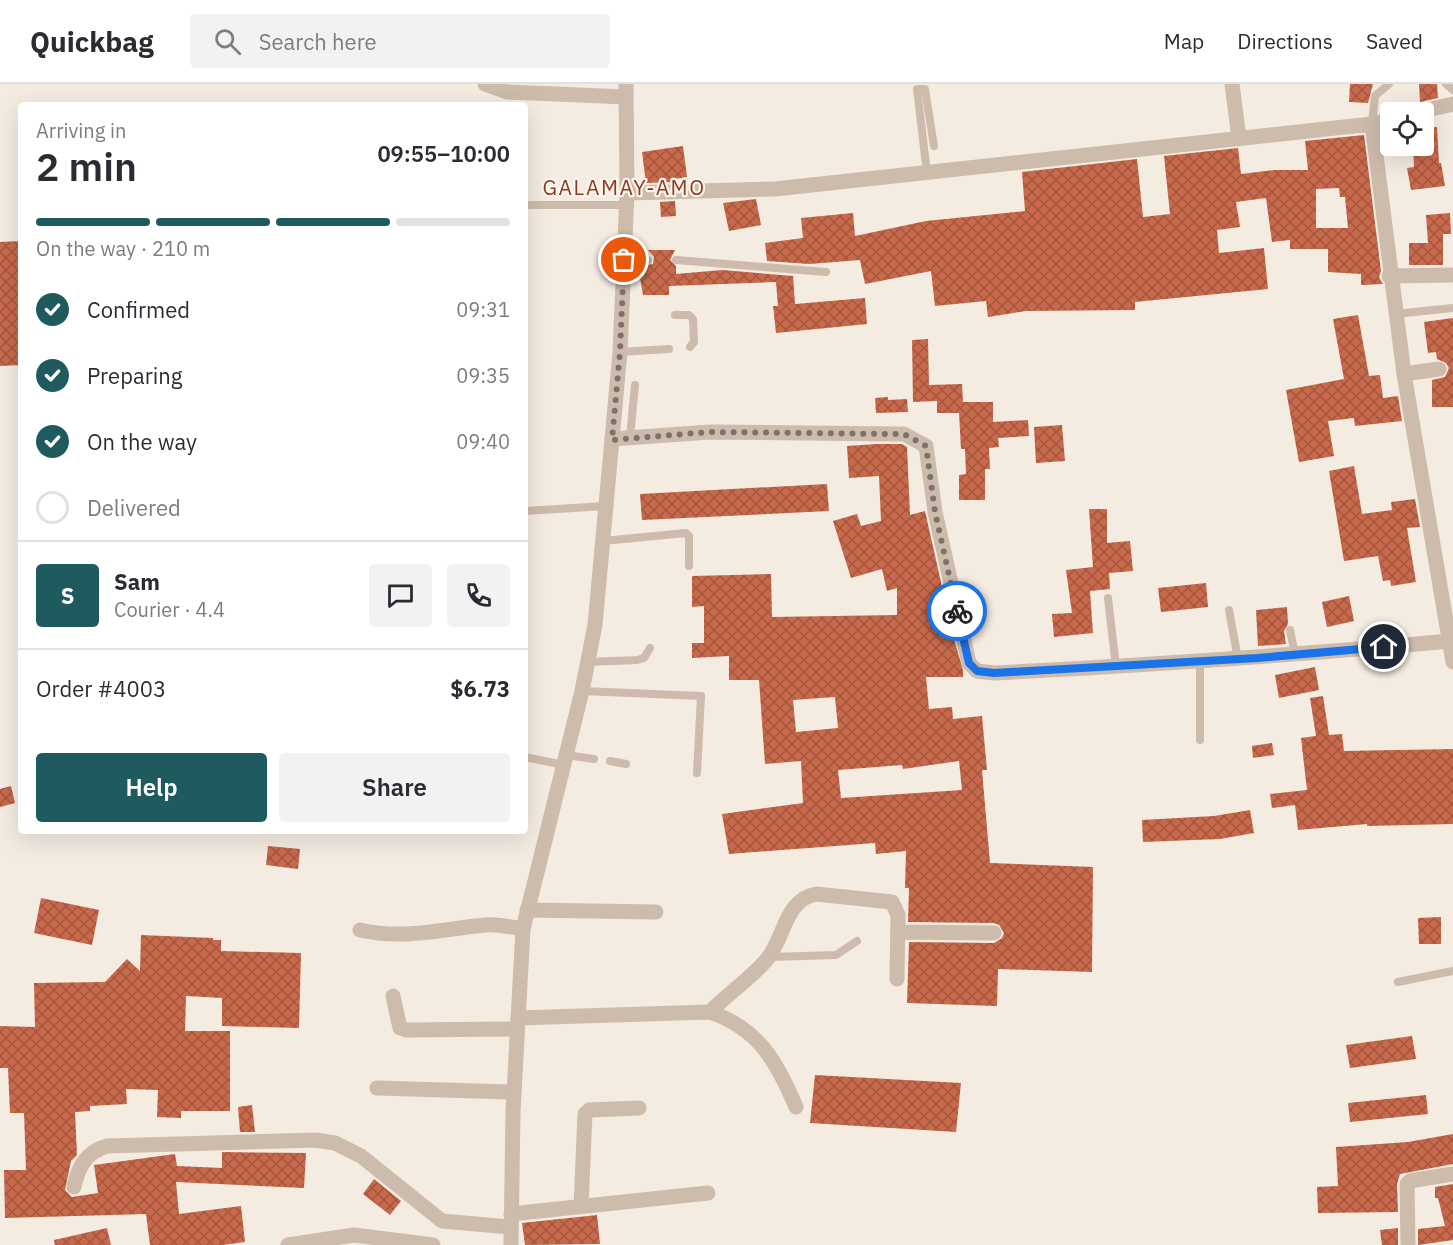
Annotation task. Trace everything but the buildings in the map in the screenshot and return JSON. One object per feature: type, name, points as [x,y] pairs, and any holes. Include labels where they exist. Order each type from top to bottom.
[{"type":"street","points":[[485,84],[507,92],[626,90],[626,199],[620,352],[595,625],[582,692],[523,929],[514,1092],[511,1245]]},
{"type":"street","points":[[1232,84],[1239,138]]},
{"type":"street","points":[[1434,108],[1453,104]]},
{"type":"street","points":[[626,199],[775,189],[1380,122]]},
{"type":"street","points":[[1372,124],[1389,276],[1404,374],[1452,641],[1453,662]]},
{"type":"street","points":[[1389,276],[1453,275]]},
{"type":"street","points":[[1404,374],[1439,369]]},
{"type":"street","points":[[612,440],[710,432],[896,434],[921,441],[926,446],[929,459],[935,512],[969,663],[977,671],[994,673],[1200,662],[1295,656],[1452,641]]},
{"type":"street","points":[[710,1012],[769,957],[787,918],[805,896],[816,894],[892,902],[898,915],[897,979]]},
{"type":"street","points":[[527,910],[656,912]]},
{"type":"street","points":[[360,930],[384,936],[409,936],[488,924],[523,929]]},
{"type":"street","points":[[898,932],[994,933]]},
{"type":"street","points":[[393,996],[400,1029],[406,1030],[710,1012],[733,1020],[759,1040],[783,1077],[796,1107]]},
{"type":"street","points":[[377,1088],[514,1092]]},
{"type":"street","points":[[581,1206],[585,1114],[589,1110],[639,1108]]},
{"type":"street","points":[[74,1187],[78,1169],[94,1150],[107,1146],[316,1140],[335,1143],[361,1156],[442,1221],[511,1221],[581,1206],[708,1192]]},
{"type":"street","points":[[1408,1245],[1407,1184],[1410,1181],[1453,1174]]},
{"type":"street","points":[[288,1245],[354,1235],[433,1245]]},
{"type":"lane","points":[[1372,124],[1375,96],[1389,84]]},
{"type":"lane","points":[[1446,84],[1453,90]]},
{"type":"lane","points":[[927,173],[917,89],[925,89],[934,146]]},
{"type":"lane","points":[[528,205],[626,199]]},
{"type":"lane","points":[[624,260],[648,260]]},
{"type":"lane","points":[[676,260],[826,272]]},
{"type":"lane","points":[[1395,314],[1453,308]]},
{"type":"lane","points":[[675,315],[689,315],[693,319],[694,342],[690,347]]},
{"type":"lane","points":[[620,352],[669,349]]},
{"type":"lane","points":[[630,437],[635,385]]},
{"type":"lane","points":[[528,512],[606,506]]},
{"type":"lane","points":[[603,541],[686,533],[689,536],[689,566]]},
{"type":"lane","points":[[1108,598],[1116,667]]},
{"type":"lane","points":[[1229,610],[1238,659]]},
{"type":"lane","points":[[1290,630],[1295,656]]},
{"type":"lane","points":[[588,662],[637,660],[644,658],[650,648]]},
{"type":"lane","points":[[1200,662],[1200,740]]},
{"type":"lane","points":[[582,692],[701,696],[697,773]]},
{"type":"lane","points":[[528,757],[594,759]]},
{"type":"lane","points":[[610,761],[626,764]]},
{"type":"lane","points":[[769,957],[836,955],[857,941]]},
{"type":"lane","points":[[1398,982],[1453,971]]},
{"type":"way so far","points":[[624,260],[620,352],[612,440],[710,432],[904,434],[921,441],[926,446],[929,459],[935,512],[957,611]]},
{"type":"district","name":"GALAMAY-AMO","points":[[624,187]]},
{"type":"route","points":[[957,611],[969,663],[977,671],[994,673],[1295,656],[1384,647]]}]
